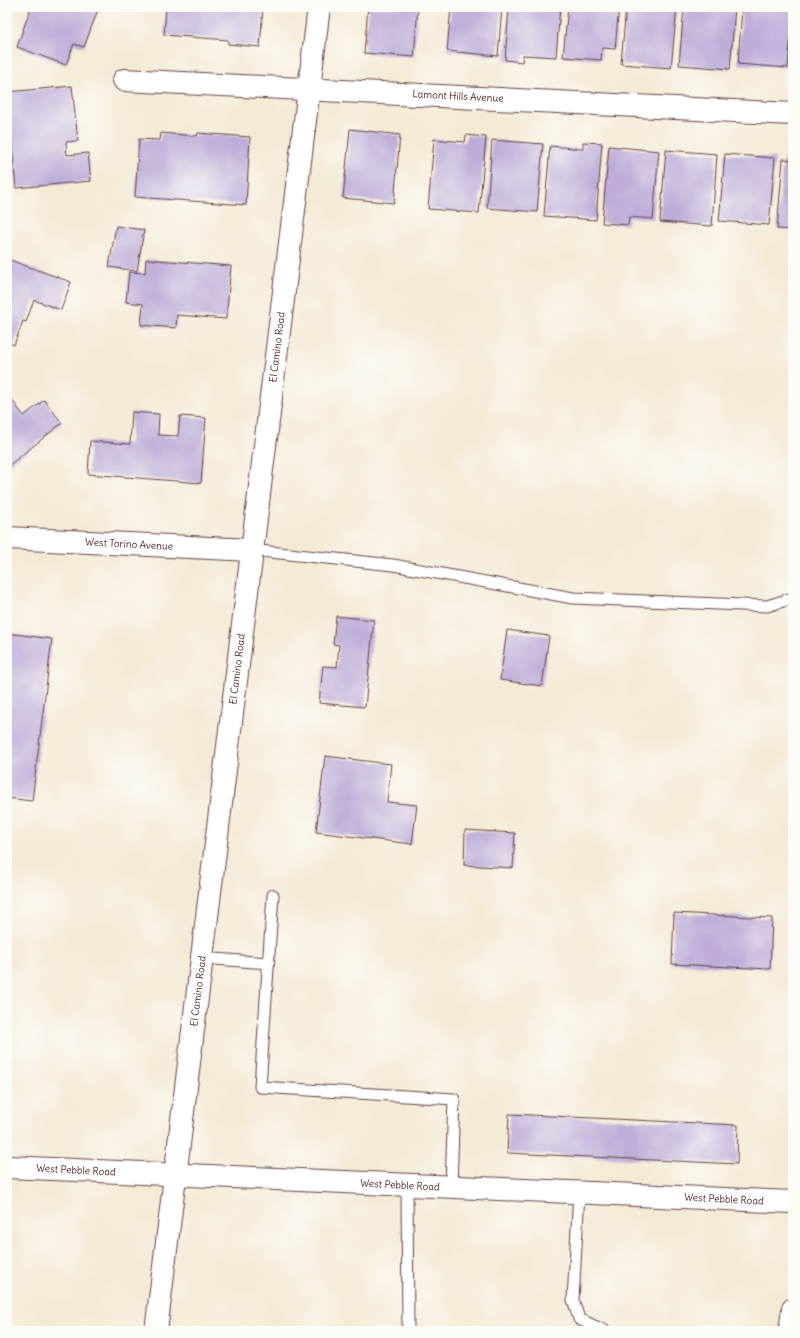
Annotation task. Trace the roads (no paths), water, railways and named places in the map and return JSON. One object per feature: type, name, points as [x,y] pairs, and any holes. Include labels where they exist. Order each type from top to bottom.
[{"type":"street","name":"El Camino Road","points":[[156,1331],[319,7]]},
{"type":"street","name":"Lamont Hills Avenue","points":[[124,80],[309,88],[793,114]]},
{"type":"street","name":"West Torino Avenue","points":[[7,538],[251,550]]},
{"type":"street","name":"West Pebble Road","points":[[7,1167],[793,1202]]},
{"type":"street","points":[[790,1331],[793,1308]]},
{"type":"lane","points":[[251,550],[392,566],[574,598],[767,606],[793,598]]},
{"type":"lane","points":[[273,895],[260,1086],[454,1099],[450,1187]]},
{"type":"lane","points":[[202,958],[268,964]]},
{"type":"lane","points":[[407,1185],[408,1331]]},
{"type":"lane","points":[[579,1193],[573,1300],[579,1319],[605,1331]]}]
